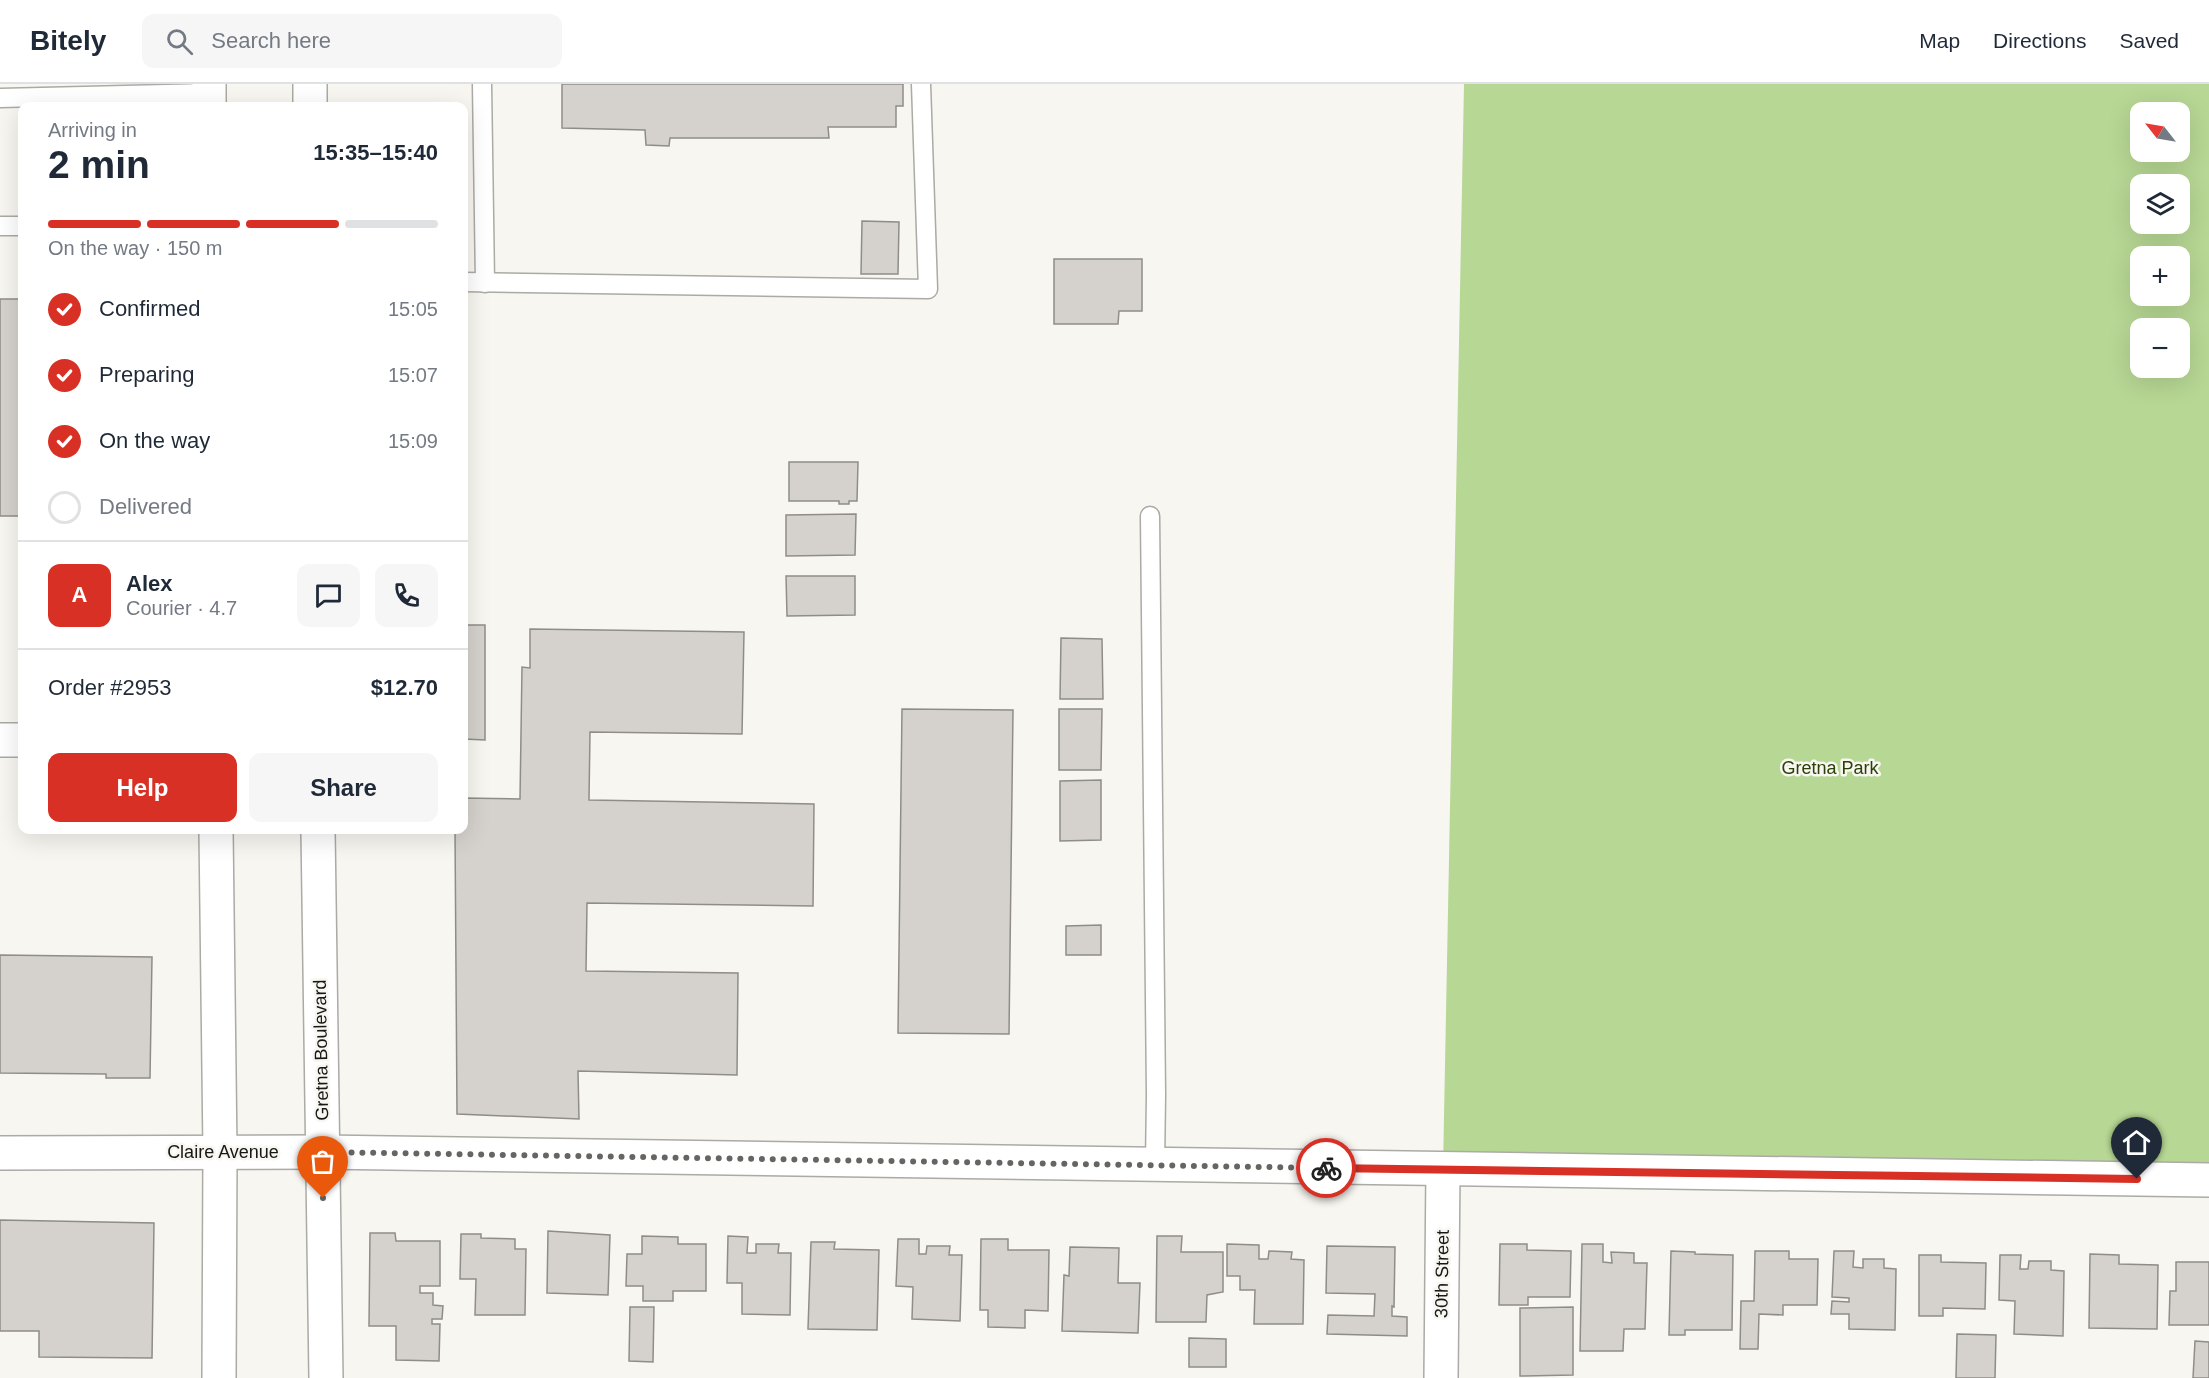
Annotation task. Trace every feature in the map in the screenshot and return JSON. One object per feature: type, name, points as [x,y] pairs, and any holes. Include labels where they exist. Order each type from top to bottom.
[{"type":"street","points":[[310,84],[310,102]]},
{"type":"street","points":[[0,740],[18,740]]},
{"type":"street","points":[[216,834],[220,1152],[219,1378]]},
{"type":"street","name":"Gretna Boulevard","points":[[318,834],[326,1378]]},
{"type":"street","name":"Claire Avenue","points":[[0,1153],[322,1152],[2209,1180]]},
{"type":"street","name":"30th Street","points":[[1441,1378],[1443,1169]]},
{"type":"lane","points":[[482,84],[485,283]]},
{"type":"lane","points":[[468,282],[928,289],[921,84]]},
{"type":"lane","points":[[0,98],[209,94]]},
{"type":"lane","points":[[0,226],[18,226]]},
{"type":"lane","points":[[1150,516],[1155,1165]]},
{"type":"green space","name":"Gretna Park","points":[[1464,84],[2209,84],[2209,1178],[1443,1169]]},
{"type":"building","points":[[562,84],[903,84],[903,106],[896,106],[896,127],[828,127],[829,138],[670,138],[669,146],[646,145],[645,130],[562,128]]},
{"type":"building","points":[[862,221],[899,222],[898,274],[861,274]]},
{"type":"building","points":[[1054,259],[1142,259],[1142,311],[1119,311],[1118,324],[1054,324]]},
{"type":"building","points":[[0,299],[18,299],[18,516],[0,516]]},
{"type":"building","points":[[789,462],[858,462],[857,501],[839,504],[839,501],[789,501]]},
{"type":"building","points":[[856,514],[855,555],[786,556],[786,515]]},
{"type":"building","points":[[786,576],[855,576],[855,615],[787,616]]},
{"type":"building","points":[[468,625],[485,625],[485,740],[468,739]]},
{"type":"building","points":[[530,629],[744,632],[742,734],[590,732],[589,800],[814,804],[813,906],[587,903],[586,971],[738,973],[737,1075],[578,1071],[579,1119],[457,1114],[455,834],[468,834],[468,798],[520,799],[522,667],[530,668]]},
{"type":"building","points":[[1061,638],[1102,639],[1103,699],[1060,699]]},
{"type":"building","points":[[902,709],[1013,710],[1009,1034],[898,1033]]},
{"type":"building","points":[[1059,709],[1102,709],[1101,770],[1059,770]]},
{"type":"building","points":[[1101,780],[1101,840],[1060,841],[1060,781]]},
{"type":"building","points":[[1101,925],[1101,955],[1066,955],[1066,926]]},
{"type":"building","points":[[0,955],[152,957],[150,1078],[106,1078],[106,1074],[0,1073]]},
{"type":"building","points":[[0,1220],[154,1223],[152,1358],[39,1357],[39,1331],[0,1331]]},
{"type":"building","points":[[548,1231],[610,1235],[608,1295],[547,1293]]},
{"type":"building","points":[[370,1233],[395,1233],[396,1241],[440,1241],[440,1286],[420,1286],[420,1293],[433,1293],[433,1305],[443,1306],[442,1319],[432,1319],[432,1324],[440,1324],[439,1361],[396,1360],[396,1326],[369,1326]]},
{"type":"building","points":[[461,1234],[481,1234],[481,1238],[515,1239],[515,1249],[526,1249],[525,1315],[475,1315],[476,1279],[460,1279]]},
{"type":"building","points":[[642,1236],[678,1237],[678,1244],[706,1244],[706,1291],[673,1291],[673,1301],[643,1301],[643,1286],[626,1286],[627,1254],[642,1254]]},
{"type":"building","points":[[728,1236],[748,1237],[747,1253],[756,1253],[756,1244],[779,1244],[778,1253],[791,1253],[790,1315],[742,1314],[742,1283],[727,1283]]},
{"type":"building","points":[[1157,1236],[1182,1236],[1181,1252],[1223,1252],[1223,1292],[1207,1295],[1206,1322],[1156,1322]]},
{"type":"building","points":[[898,1239],[919,1239],[919,1254],[926,1254],[927,1246],[950,1246],[949,1255],[962,1255],[960,1321],[912,1319],[913,1287],[896,1286]]},
{"type":"building","points":[[981,1239],[1008,1239],[1008,1250],[1049,1250],[1048,1311],[1025,1310],[1025,1328],[988,1327],[988,1310],[980,1310]]},
{"type":"building","points":[[811,1242],[835,1242],[834,1249],[879,1250],[877,1330],[808,1329]]},
{"type":"building","points":[[1227,1244],[1259,1245],[1259,1259],[1268,1259],[1269,1251],[1292,1252],[1291,1259],[1304,1260],[1303,1324],[1254,1324],[1255,1290],[1240,1290],[1240,1276],[1227,1276]]},
{"type":"building","points":[[1500,1244],[1527,1244],[1527,1250],[1571,1251],[1570,1297],[1528,1297],[1528,1305],[1499,1305]]},
{"type":"building","points":[[1582,1244],[1603,1244],[1603,1262],[1612,1263],[1611,1252],[1634,1253],[1634,1263],[1647,1263],[1645,1329],[1624,1329],[1623,1351],[1580,1351]]},
{"type":"building","points":[[1327,1246],[1395,1247],[1392,1316],[1407,1317],[1407,1336],[1327,1334],[1328,1315],[1374,1316],[1375,1294],[1326,1293]]},
{"type":"building","points":[[1070,1247],[1119,1248],[1118,1283],[1140,1283],[1138,1333],[1062,1331],[1064,1275],[1069,1276]]},
{"type":"building","points":[[1671,1251],[1733,1255],[1732,1330],[1685,1330],[1685,1335],[1669,1335]]},
{"type":"building","points":[[1755,1251],[1789,1251],[1789,1259],[1818,1259],[1817,1305],[1783,1305],[1783,1315],[1759,1314],[1758,1349],[1740,1349],[1741,1301],[1754,1301]]},
{"type":"building","points":[[1834,1251],[1854,1251],[1853,1267],[1863,1268],[1863,1259],[1884,1259],[1884,1268],[1896,1269],[1895,1330],[1849,1329],[1849,1314],[1831,1314],[1832,1301],[1849,1302],[1849,1298],[1832,1297]]},
{"type":"building","points":[[2090,1254],[2119,1255],[2119,1264],[2158,1265],[2157,1329],[2089,1328]]},
{"type":"building","points":[[1919,1255],[1941,1255],[1941,1262],[1986,1263],[1985,1309],[1943,1308],[1943,1316],[1919,1316]]},
{"type":"building","points":[[2000,1255],[2021,1255],[2020,1269],[2028,1269],[2029,1261],[2051,1261],[2051,1270],[2064,1271],[2063,1336],[2014,1334],[2015,1301],[1999,1300]]},
{"type":"building","points":[[2176,1262],[2209,1262],[2209,1325],[2169,1325],[2170,1291],[2176,1291]]},
{"type":"building","points":[[630,1307],[654,1307],[653,1362],[629,1361]]},
{"type":"building","points":[[1573,1307],[1573,1375],[1520,1376],[1520,1308]]},
{"type":"building","points":[[1957,1334],[1996,1335],[1995,1378],[1956,1378]]},
{"type":"building","points":[[1189,1338],[1226,1339],[1226,1367],[1189,1367]]},
{"type":"building","points":[[2195,1341],[2209,1342],[2209,1378],[2193,1378]]},
{"type":"way so far","points":[[323,1198],[322,1152],[1326,1168]]},
{"type":"route","points":[[1326,1168],[2137,1179]]}]
